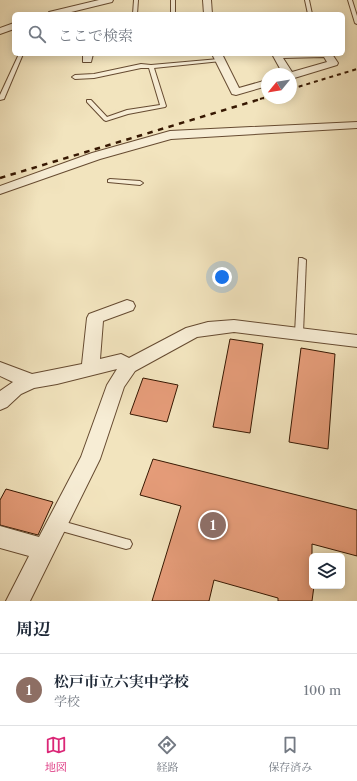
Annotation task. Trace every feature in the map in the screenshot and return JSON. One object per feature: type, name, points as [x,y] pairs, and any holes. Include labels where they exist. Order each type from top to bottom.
[{"type":"street","points":[[207,0],[208,12]]},
{"type":"street","points":[[60,12],[106,1]]},
{"type":"street","points":[[100,12],[106,1]]},
{"type":"street","points":[[0,31],[12,27]]},
{"type":"street","points":[[277,56],[284,68]]},
{"type":"street","points":[[297,74],[333,63],[328,56]]},
{"type":"street","points":[[218,57],[236,92],[261,85]]},
{"type":"street","points":[[0,190],[96,156],[170,135],[357,125]]},
{"type":"street","points":[[90,368],[95,318],[127,306]]},
{"type":"street","points":[[18,601],[44,549],[58,525],[90,459],[116,386],[129,366],[192,332],[208,328],[234,326],[357,341]]},
{"type":"street","points":[[0,402],[14,389],[31,381],[58,377],[121,361],[129,366]]},
{"type":"street","points":[[0,370],[31,381]]},
{"type":"street","points":[[0,537],[44,549]]},
{"type":"lane","points":[[135,12],[136,0]]},
{"type":"lane","points":[[173,0],[173,12]]},
{"type":"lane","points":[[307,0],[310,12]]},
{"type":"lane","points":[[350,0],[357,23]]},
{"type":"lane","points":[[1,99],[20,56]]},
{"type":"lane","points":[[75,77],[94,76],[141,66],[151,67],[218,57]]},
{"type":"lane","points":[[89,101],[106,119],[127,112],[162,106],[151,67]]},
{"type":"lane","points":[[110,180],[140,183]]},
{"type":"lane","points":[[299,333],[302,260]]},
{"type":"lane","points":[[58,525],[126,544]]},
{"type":"building","points":[[230,339],[263,344],[250,433],[213,427]]},
{"type":"building","points":[[301,348],[335,354],[328,449],[289,442]]},
{"type":"building","points":[[143,378],[178,385],[167,422],[130,414]]},
{"type":"building","points":[[153,459],[357,510],[357,556],[312,544],[312,553],[309,553],[309,589],[314,589],[312,601],[278,601],[278,598],[214,580],[209,601],[152,601],[181,506],[140,495]]},
{"type":"building","points":[[6,489],[53,502],[38,535],[0,525],[0,500]]},
{"type":"railway","points":[[297,87],[357,69]]},
{"type":"railway","points":[[0,178],[261,99]]},
{"type":"place","name":"松戸市立六実中学校","points":[[213,525]]}]
